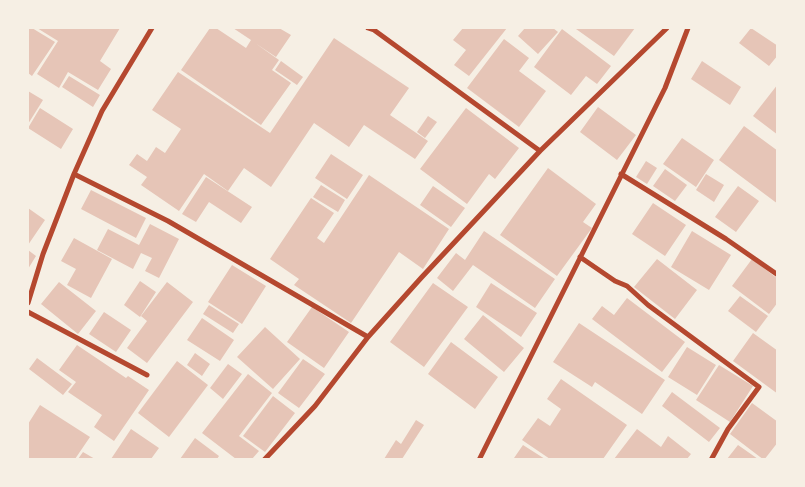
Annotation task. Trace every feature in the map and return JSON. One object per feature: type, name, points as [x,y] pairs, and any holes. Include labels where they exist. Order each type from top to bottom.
[{"type":"street","points":[[28,303],[43,254],[74,174],[102,111],[152,28]]},
{"type":"street","points":[[368,28],[374,30],[540,151]]},
{"type":"street","points":[[264,460],[315,406],[368,337],[540,151],[667,28]]},
{"type":"street","points":[[479,460],[665,88],[688,28]]},
{"type":"street","points":[[74,174],[168,221],[368,337]]},
{"type":"street","points":[[621,174],[726,239],[778,275]]},
{"type":"street","points":[[580,257],[615,282],[626,286],[648,305],[759,387],[728,429],[711,460]]},
{"type":"street","points":[[28,312],[148,375]]},
{"type":"building","points":[[28,28],[32,28],[55,42],[32,76],[28,73]]},
{"type":"building","points":[[37,28],[120,28],[100,61],[111,69],[98,90],[68,72],[59,88],[37,74],[58,41]]},
{"type":"building","points":[[210,28],[216,28],[246,48],[251,40],[233,28],[279,28],[291,35],[276,57],[255,43],[279,60],[272,70],[291,83],[261,125],[181,70]]},
{"type":"building","points":[[463,28],[507,28],[469,76],[454,65],[466,50],[453,40]]},
{"type":"building","points":[[525,28],[553,28],[558,32],[538,54],[518,36]]},
{"type":"building","points":[[577,28],[635,28],[614,56]]},
{"type":"building","points":[[751,28],[778,46],[778,55],[769,66],[739,43]]},
{"type":"building","points":[[562,29],[611,66],[597,84],[586,76],[571,95],[534,67]]},
{"type":"building","points":[[334,38],[409,88],[390,115],[428,141],[415,159],[364,125],[349,147],[314,123],[271,187],[244,168],[228,191],[204,174],[179,211],[141,185],[147,177],[129,165],[137,154],[147,161],[156,147],[165,153],[181,129],[152,110],[178,72],[270,133]]},
{"type":"building","points":[[504,39],[529,58],[519,71],[546,91],[519,127],[467,88]]},
{"type":"building","points":[[281,61],[303,77],[297,85],[275,70]]},
{"type":"building","points":[[702,61],[741,87],[730,105],[691,79]]},
{"type":"building","points":[[69,76],[100,95],[93,107],[62,87]]},
{"type":"building","points":[[778,84],[778,135],[753,116]]},
{"type":"building","points":[[28,91],[43,100],[28,124]]},
{"type":"building","points":[[598,107],[636,135],[617,160],[580,132]]},
{"type":"building","points":[[40,108],[73,129],[61,149],[28,128]]},
{"type":"building","points":[[466,108],[519,148],[495,179],[489,174],[467,204],[420,169]]},
{"type":"building","points":[[428,116],[437,122],[425,138],[417,132]]},
{"type":"building","points":[[744,126],[778,151],[778,204],[719,160]]},
{"type":"building","points":[[682,138],[714,160],[696,187],[663,164]]},
{"type":"building","points":[[331,154],[363,175],[347,199],[315,178]]},
{"type":"building","points":[[646,161],[657,168],[647,184],[636,177]]},
{"type":"building","points":[[548,168],[596,204],[583,222],[592,228],[557,276],[500,235]]},
{"type":"building","points":[[665,169],[687,185],[675,201],[653,186]]},
{"type":"building","points":[[706,174],[724,185],[714,202],[696,190]]},
{"type":"building","points":[[369,175],[449,229],[423,269],[399,252],[351,323],[294,285],[299,279],[270,259],[311,198],[334,213],[317,238],[324,243]]},
{"type":"building","points":[[206,177],[252,207],[241,223],[209,202],[196,222],[182,214]]},
{"type":"building","points":[[321,185],[345,200],[338,212],[313,197]]},
{"type":"building","points":[[433,186],[465,208],[451,227],[420,205]]},
{"type":"building","points":[[738,186],[759,201],[736,232],[715,217]]},
{"type":"building","points":[[91,190],[146,218],[136,238],[81,209]]},
{"type":"building","points":[[653,203],[686,225],[665,256],[632,234]]},
{"type":"building","points":[[28,208],[45,220],[28,245]]},
{"type":"building","points":[[150,224],[179,239],[159,278],[145,271],[152,258],[141,253],[133,269],[97,250],[108,229],[139,245]]},
{"type":"building","points":[[484,231],[555,279],[535,308],[473,265],[453,291],[437,278],[456,253],[465,260]]},
{"type":"building","points":[[692,231],[731,255],[709,290],[671,267]]},
{"type":"building","points":[[74,238],[112,259],[91,298],[67,285],[76,269],[61,261]]},
{"type":"building","points":[[28,250],[36,256],[28,269]]},
{"type":"building","points":[[657,259],[697,290],[675,319],[634,287]]},
{"type":"building","points":[[752,259],[778,279],[778,302],[769,314],[732,286]]},
{"type":"building","points":[[232,265],[266,286],[242,324],[208,302]]},
{"type":"building","points":[[140,281],[156,292],[140,317],[124,305]]},
{"type":"building","points":[[59,282],[96,311],[78,334],[41,304]]},
{"type":"building","points":[[167,282],[193,302],[147,363],[127,348],[147,321],[141,316]]},
{"type":"building","points":[[433,283],[468,307],[424,367],[390,342]]},
{"type":"building","points":[[491,283],[537,313],[521,337],[476,307]]},
{"type":"building","points":[[740,296],[768,316],[756,332],[728,311]]},
{"type":"building","points":[[627,298],[685,342],[662,372],[592,319],[602,306],[614,315]]},
{"type":"building","points":[[209,305],[239,324],[233,333],[203,314]]},
{"type":"building","points":[[312,307],[349,332],[324,368],[287,342]]},
{"type":"building","points":[[104,312],[131,330],[116,352],[89,334]]},
{"type":"building","points":[[483,315],[524,348],[504,372],[464,339]]},
{"type":"building","points":[[202,318],[234,340],[220,361],[187,340]]},
{"type":"building","points":[[579,323],[665,380],[642,414],[595,382],[592,387],[553,362]]},
{"type":"building","points":[[265,327],[300,359],[273,389],[237,357]]},
{"type":"building","points":[[753,333],[778,351],[778,394],[733,361]]},
{"type":"building","points":[[451,342],[498,377],[475,409],[428,374]]},
{"type":"building","points":[[77,345],[126,378],[128,376],[149,390],[114,441],[94,427],[102,415],[68,392],[76,382],[59,370]]},
{"type":"building","points":[[687,347],[716,365],[697,395],[668,377]]},
{"type":"building","points":[[195,353],[210,364],[202,376],[187,365]]},
{"type":"building","points":[[37,358],[72,384],[63,395],[29,369]]},
{"type":"building","points":[[303,359],[325,374],[299,408],[278,393]]},
{"type":"building","points":[[177,361],[208,385],[169,437],[138,413]]},
{"type":"building","points":[[228,364],[242,374],[223,399],[210,388]]},
{"type":"building","points":[[719,365],[753,386],[730,422],[696,400]]},
{"type":"building","points":[[248,374],[272,393],[239,436],[259,451],[252,459],[236,459],[202,433]]},
{"type":"building","points":[[561,379],[627,425],[603,459],[550,459],[522,440],[538,418],[550,426],[561,409],[547,399]]},
{"type":"building","points":[[672,392],[720,428],[709,442],[662,406]]},
{"type":"building","points":[[273,396],[295,413],[265,452],[243,436]]},
{"type":"building","points":[[752,403],[778,422],[778,442],[764,460],[730,434]]},
{"type":"building","points":[[40,405],[90,437],[75,459],[28,459],[28,424]]},
{"type":"building","points":[[416,420],[424,425],[402,459],[384,459],[396,440],[401,444]]},
{"type":"building","points":[[131,429],[159,448],[151,459],[111,459]]},
{"type":"building","points":[[637,429],[661,447],[668,436],[691,454],[687,459],[614,459]]},
{"type":"building","points":[[195,438],[219,456],[217,459],[180,459]]},
{"type":"building","points":[[523,445],[545,459],[514,458]]},
{"type":"building","points":[[738,445],[758,459],[727,459]]},
{"type":"building","points":[[83,452],[95,459],[78,459]]}]
